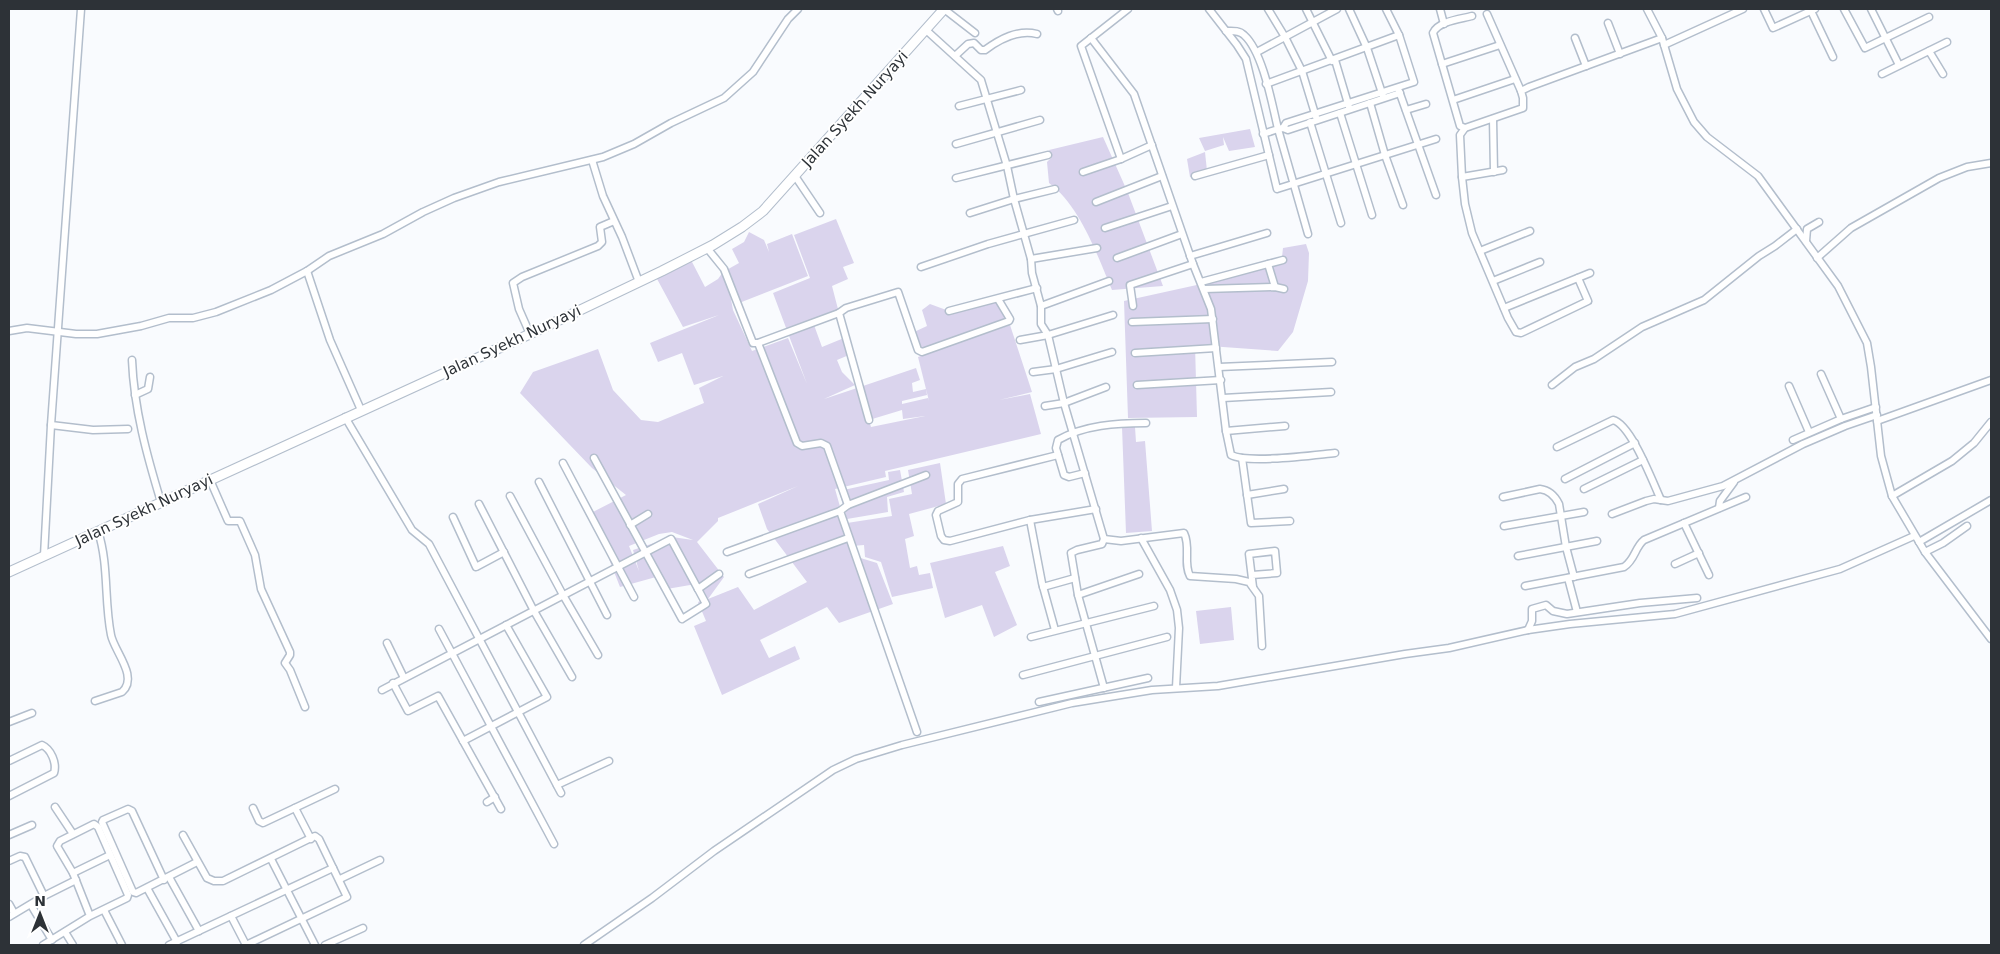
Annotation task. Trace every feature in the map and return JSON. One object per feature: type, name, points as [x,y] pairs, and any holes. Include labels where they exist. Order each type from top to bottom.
[{"type":"main road","name":"Jalan Syekh Nuryayi","points":[[9,572],[530,334],[707,248],[742,227],[763,211],[944,9]]},
{"type":"street","points":[[44,556],[57,331],[81,9]]},
{"type":"street","points":[[9,331],[27,328],[76,334],[97,334],[141,326],[169,318],[193,318],[206,315],[271,290],[328,256],[383,234],[423,212],[454,198],[499,182],[593,162],[634,144],[671,123],[724,98],[754,72],[788,19],[798,9]]},
{"type":"street","points":[[944,9],[975,33]]},
{"type":"street","points":[[1121,159],[1081,46],[1128,9]]},
{"type":"street","points":[[1209,9],[1246,59],[1277,189],[1436,139]]},
{"type":"street","points":[[1268,9],[1302,71],[1325,175],[1341,223]]},
{"type":"street","points":[[1306,9],[1333,60],[1349,106]]},
{"type":"street","points":[[1257,52],[1337,9]]},
{"type":"street","points":[[1349,9],[1367,48],[1383,96]]},
{"type":"street","points":[[1314,119],[1399,91],[1414,82],[1399,35],[1386,9]]},
{"type":"street","points":[[1440,9],[1444,24]]},
{"type":"street","points":[[1648,9],[1663,42],[1677,89],[1694,122],[1707,137],[1758,176],[1838,286],[1865,337],[1871,367],[1880,456],[1892,496],[1925,552],[1991,639]]},
{"type":"street","points":[[1521,91],[1620,54],[1663,42],[1743,9]]},
{"type":"street","points":[[1764,9],[1773,28],[1813,10],[1833,57]]},
{"type":"street","points":[[1844,9],[1865,48],[1929,17]]},
{"type":"street","points":[[1871,9],[1899,65]]},
{"type":"street","points":[[1486,14],[1521,91],[1523,108],[1465,128],[1460,135],[1465,204],[1472,233],[1513,329],[1516,332],[1521,333],[1588,301],[1578,278]]},
{"type":"street","points":[[1465,128],[1460,126],[1432,33],[1435,28],[1444,24],[1472,16]]},
{"type":"street","points":[[1608,23],[1620,54]]},
{"type":"street","points":[[926,30],[979,77],[1007,166],[1031,259],[1032,273],[1041,306],[1041,324],[1048,335],[1064,403],[1104,539],[1102,544],[1071,553],[1078,595],[1104,688]]},
{"type":"street","points":[[1226,31],[1236,31],[1244,34],[1257,52],[1281,128],[1308,234]]},
{"type":"street","points":[[954,56],[968,44],[974,44],[981,50],[987,49],[1002,39],[1018,33],[1028,32],[1037,34]]},
{"type":"street","points":[[1266,84],[1399,35]]},
{"type":"street","points":[[1091,38],[1134,94],[1182,234],[1211,308],[1226,431],[1231,455],[1242,458],[1281,458],[1335,453]]},
{"type":"street","points":[[1575,38],[1586,66]]},
{"type":"street","points":[[1882,74],[1947,42]]},
{"type":"street","points":[[1442,64],[1500,45]]},
{"type":"street","points":[[1929,51],[1943,74]]},
{"type":"street","points":[[1453,100],[1515,79]]},
{"type":"street","points":[[959,106],[1021,90]]},
{"type":"street","points":[[1399,91],[1436,195]]},
{"type":"street","points":[[1264,134],[1281,128],[1286,123],[1314,119],[1340,112],[1349,106],[1370,103],[1383,96]]},
{"type":"street","points":[[1370,103],[1403,205]]},
{"type":"street","points":[[1406,110],[1426,104]]},
{"type":"street","points":[[1340,112],[1372,215]]},
{"type":"street","points":[[1493,119],[1494,172]]},
{"type":"street","points":[[956,144],[1040,120]]},
{"type":"street","points":[[1083,172],[1121,159],[1152,145]]},
{"type":"street","points":[[956,178],[1048,155]]},
{"type":"street","points":[[1194,176],[1269,155]]},
{"type":"street","points":[[593,162],[603,196],[639,282]]},
{"type":"street","points":[[1817,258],[1851,228],[1939,178],[1967,167],[1991,163]]},
{"type":"street","points":[[1462,177],[1503,170]]},
{"type":"street","points":[[795,176],[820,213]]},
{"type":"street","points":[[1096,202],[1162,176]]},
{"type":"street","points":[[970,213],[1014,199],[1055,189]]},
{"type":"street","points":[[1104,228],[1172,206]]},
{"type":"street","points":[[921,267],[1024,233],[1074,220]]},
{"type":"street","points":[[530,334],[519,309],[513,283],[522,277],[598,246],[602,242],[600,227],[614,221]]},
{"type":"street","points":[[1806,241],[1807,229],[1819,222]]},
{"type":"street","points":[[1552,385],[1575,367],[1594,359],[1642,327],[1704,300],[1759,256],[1776,246],[1797,229]]},
{"type":"street","points":[[1480,251],[1530,232]]},
{"type":"street","points":[[1190,256],[1267,233]]},
{"type":"street","points":[[1117,258],[1182,234]]},
{"type":"street","points":[[707,248],[727,275],[753,343],[758,343],[839,313],[846,308],[898,292],[918,350],[922,352],[1009,321],[1010,318],[998,299]]},
{"type":"street","points":[[1031,259],[1097,248]]},
{"type":"street","points":[[1203,286],[1283,260]]},
{"type":"street","points":[[1493,281],[1540,262]]},
{"type":"street","points":[[1133,306],[1130,285],[1193,264]]},
{"type":"street","points":[[1268,264],[1274,287]]},
{"type":"street","points":[[307,270],[330,340],[361,410]]},
{"type":"street","points":[[1504,308],[1590,273]]},
{"type":"street","points":[[1041,306],[1109,281]]},
{"type":"street","points":[[1203,286],[1274,287],[1284,289]]},
{"type":"street","points":[[949,311],[1037,288]]},
{"type":"street","points":[[839,313],[869,420]]},
{"type":"street","points":[[1020,340],[1048,335],[1113,315]]},
{"type":"street","points":[[1132,322],[1213,319]]},
{"type":"street","points":[[758,343],[797,444],[802,446],[821,443],[827,446],[848,505]]},
{"type":"street","points":[[1135,353],[1216,348]]},
{"type":"street","points":[[1033,372],[1056,369],[1112,352]]},
{"type":"street","points":[[132,360],[135,394],[146,452],[161,502]]},
{"type":"street","points":[[1219,368],[1332,362]]},
{"type":"street","points":[[1821,374],[1841,419]]},
{"type":"street","points":[[135,394],[148,389],[150,377]]},
{"type":"street","points":[[1137,385],[1221,380]]},
{"type":"street","points":[[1612,514],[1646,501],[1668,500],[1688,496],[1735,481],[1804,444],[1845,426],[1877,418],[1991,380]]},
{"type":"street","points":[[1789,386],[1809,432]]},
{"type":"street","points":[[1045,406],[1064,403],[1106,387]]},
{"type":"street","points":[[1223,398],[1331,392]]},
{"type":"street","points":[[1793,440],[1841,419],[1876,407]]},
{"type":"street","points":[[345,417],[412,530],[429,544],[561,793]]},
{"type":"street","points":[[1557,447],[1613,420],[1621,423],[1635,444],[1661,500]]},
{"type":"street","points":[[1892,496],[1952,461],[1974,443],[1991,422]]},
{"type":"street","points":[[1085,473],[1065,476],[1058,455],[1056,444],[1058,440],[1098,427],[1120,423],[1146,423]]},
{"type":"street","points":[[51,426],[93,430],[128,429]]},
{"type":"street","points":[[1226,431],[1285,426]]},
{"type":"street","points":[[1564,479],[1635,444]]},
{"type":"street","points":[[1058,455],[962,479],[958,484],[958,502],[938,512],[936,515],[941,536],[946,542],[1030,520],[1096,510]]},
{"type":"street","points":[[382,690],[645,552],[671,539],[706,604],[682,619],[645,552],[630,525],[594,458]]},
{"type":"street","points":[[1242,458],[1251,523],[1290,520]]},
{"type":"street","points":[[1584,489],[1642,460]]},
{"type":"street","points":[[563,463],[634,597]]},
{"type":"street","points":[[727,552],[840,511],[848,505],[926,475]]},
{"type":"street","points":[[210,480],[228,521],[240,521],[255,555],[261,589],[290,652],[285,663],[290,670],[305,707]]},
{"type":"street","points":[[1719,508],[1720,500],[1735,481]]},
{"type":"street","points":[[539,482],[607,615]]},
{"type":"street","points":[[1248,495],[1284,489]]},
{"type":"street","points":[[1502,497],[1540,489],[1545,490],[1556,498],[1561,515],[1577,612]]},
{"type":"street","points":[[510,496],[563,595],[598,655]]},
{"type":"street","points":[[1525,586],[1624,567],[1631,562],[1640,543],[1746,497]]},
{"type":"street","points":[[1919,542],[1991,500]]},
{"type":"street","points":[[478,504],[534,611],[572,677]]},
{"type":"street","points":[[840,511],[917,732]]},
{"type":"street","points":[[1504,526],[1584,512]]},
{"type":"street","points":[[630,525],[648,514]]},
{"type":"street","points":[[453,517],[476,567],[504,552]]},
{"type":"street","points":[[1030,520],[1043,586],[1055,630]]},
{"type":"street","points":[[1684,523],[1709,575]]},
{"type":"street","points":[[1925,552],[1967,526]]},
{"type":"street","points":[[95,701],[122,692],[125,689],[128,678],[111,637],[105,555],[98,531]]},
{"type":"street","points":[[1104,539],[1121,541],[1184,533],[1188,544],[1188,572],[1190,576],[1236,579],[1249,582],[1253,587],[1259,596],[1262,646]]},
{"type":"street","points":[[584,945],[833,770],[856,759],[902,744],[1038,711],[1152,690],[1218,686],[1405,654],[1433,651],[1528,630],[1617,618],[1675,614],[1840,569],[1914,536]]},
{"type":"street","points":[[749,574],[848,538]]},
{"type":"street","points":[[1141,538],[1170,590],[1176,610],[1179,636],[1176,688]]},
{"type":"street","points":[[1518,556],[1597,541]]},
{"type":"street","points":[[1252,575],[1277,573],[1275,552],[1249,554],[1253,587]]},
{"type":"street","points":[[1675,564],[1699,553]]},
{"type":"street","points":[[698,589],[719,574]]},
{"type":"street","points":[[1078,595],[1139,574]]},
{"type":"street","points":[[1043,586],[1075,578]]},
{"type":"street","points":[[1528,630],[1532,621],[1532,609],[1537,606],[1546,605],[1553,611],[1567,614],[1659,601],[1698,598]]},
{"type":"street","points":[[1031,637],[1154,606]]},
{"type":"street","points":[[463,741],[547,697],[506,625]]},
{"type":"street","points":[[439,629],[554,844]]},
{"type":"street","points":[[1023,675],[1166,637]]},
{"type":"street","points":[[387,643],[404,678]]},
{"type":"street","points":[[1039,702],[1148,678]]},
{"type":"street","points":[[393,684],[408,711],[438,696],[501,809]]},
{"type":"street","points":[[9,722],[32,713]]},
{"type":"street","points":[[9,761],[42,745],[47,747],[55,764],[54,773],[9,796]]},
{"type":"street","points":[[557,785],[610,761]]},
{"type":"street","points":[[253,808],[258,822],[263,823],[335,789]]},
{"type":"street","points":[[486,802],[495,797]]},
{"type":"street","points":[[55,807],[72,834]]},
{"type":"street","points":[[295,808],[310,839]]},
{"type":"street","points":[[197,862],[167,878],[147,888],[136,893],[133,892],[102,822],[128,810],[132,811],[167,878],[199,931]]},
{"type":"street","points":[[43,945],[90,916],[126,898],[128,895],[96,824],[92,824],[72,834],[60,841],[57,846],[74,876],[90,916]]},
{"type":"street","points":[[9,834],[32,825]]},
{"type":"street","points":[[183,835],[207,878],[214,881],[223,881],[315,836],[319,839],[348,897],[246,945],[231,916]]},
{"type":"street","points":[[9,904],[11,915],[31,905],[74,876],[110,855]]},
{"type":"street","points":[[9,861],[20,856],[25,857],[44,896]]},
{"type":"street","points":[[271,858],[315,945]]},
{"type":"street","points":[[340,880],[380,860]]},
{"type":"street","points":[[169,945],[333,868]]},
{"type":"street","points":[[147,888],[177,942]]},
{"type":"street","points":[[31,905],[52,940]]},
{"type":"street","points":[[104,910],[122,945]]},
{"type":"street","points":[[325,945],[363,928]]},
{"type":"street","points":[[65,932],[73,945]]},
{"type":"shaded area","points":[[1250,129],[1255,147],[1229,151],[1223,137],[1224,145],[1205,151],[1199,138]]},
{"type":"shaded area","points":[[1103,137],[1128,193],[1163,286],[1112,290],[1094,247],[1079,218],[1060,193],[1049,183],[1047,162],[1051,158],[1049,150]]},
{"type":"shaded area","points":[[1205,152],[1207,171],[1190,177],[1187,159]]},
{"type":"shaded area","points":[[836,219],[854,263],[843,267],[848,279],[832,286],[839,313],[814,325],[822,347],[844,338],[849,355],[837,360],[842,372],[855,385],[824,399],[860,387],[867,413],[863,386],[916,368],[920,380],[912,383],[913,392],[926,389],[918,357],[1010,325],[1032,392],[999,400],[1030,394],[1041,434],[885,471],[886,477],[835,489],[854,556],[877,563],[893,604],[839,623],[827,607],[760,640],[769,658],[795,646],[800,659],[722,695],[694,626],[706,621],[698,602],[706,599],[696,584],[661,590],[656,577],[620,587],[591,513],[626,495],[592,468],[520,393],[533,372],[598,349],[613,390],[641,420],[658,422],[704,403],[699,388],[723,376],[694,385],[682,353],[658,362],[650,343],[719,315],[683,327],[656,277],[691,260],[705,287],[718,279],[723,272],[739,263],[732,249],[744,242],[749,232],[764,240],[769,252],[767,244],[792,234],[808,276],[734,305],[730,294],[733,310],[752,351],[788,338],[807,384],[773,293],[810,278],[794,235]],"holes":[[[926,389],[929,401],[928,398],[902,404],[902,401],[927,395]],[[902,410],[903,419],[925,416],[871,427],[869,420]],[[798,486],[758,504],[767,529],[807,582],[754,610],[738,587],[708,599],[724,577],[697,542],[718,521],[718,518]],[[672,532],[693,540],[672,537],[633,550],[639,571],[629,546],[659,534]]]},
{"type":"shaded area","points":[[1306,244],[1309,253],[1308,281],[1293,332],[1278,351],[1195,345],[1197,417],[1128,418],[1124,301],[1224,279],[1271,264],[1282,257],[1283,248]]},
{"type":"shaded area","points":[[996,301],[1008,320],[920,350],[914,332],[927,326],[922,310],[930,304],[949,311]]},
{"type":"shaded area","points":[[1122,427],[1135,427],[1136,442],[1145,441],[1152,531],[1126,533]]},
{"type":"shaded area","points":[[940,463],[946,504],[909,514],[914,536],[905,539],[910,568],[917,566],[919,575],[930,573],[933,588],[892,597],[881,562],[865,557],[864,545],[852,546],[847,523],[892,516],[889,499],[912,494],[908,470]]},
{"type":"shaded area","points":[[900,470],[904,492],[887,497],[888,512],[847,519],[839,491],[889,480],[888,472]]},
{"type":"shaded area","points":[[1003,546],[1010,566],[995,572],[1017,625],[994,637],[982,605],[945,618],[930,563]]},
{"type":"shaded area","points":[[1231,607],[1234,640],[1200,644],[1196,611]]}]
